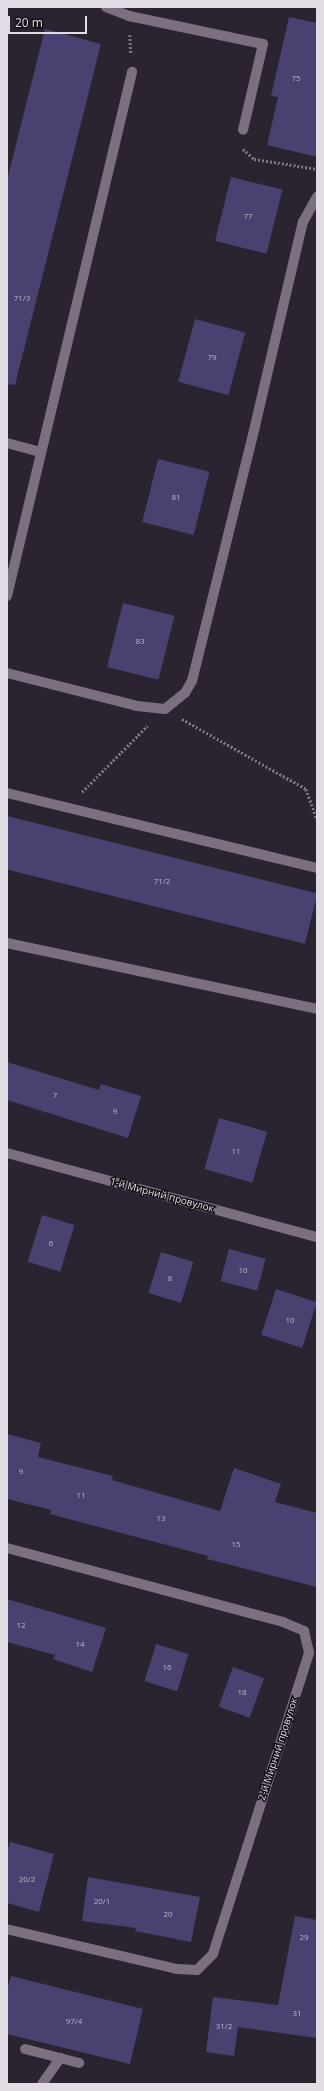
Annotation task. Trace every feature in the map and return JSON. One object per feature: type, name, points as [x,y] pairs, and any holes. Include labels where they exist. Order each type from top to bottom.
[{"type":"street","points":[[106,7],[262,44],[243,130]]},
{"type":"street","points":[[7,596],[132,72]]},
{"type":"street","points":[[7,673],[138,706],[165,709],[185,693],[192,681],[303,222],[317,197]]},
{"type":"street","points":[[7,443],[41,452]]},
{"type":"street","points":[[7,793],[67,806],[317,868]]},
{"type":"street","points":[[7,943],[317,1010]]},
{"type":"street","name":"1-й Мирний провулок","points":[[7,1152],[317,1237]]},
{"type":"street","name":"2-й Мирний провулок","points":[[7,1548],[283,1622],[304,1631],[309,1653],[213,1954],[197,1970],[177,1969],[7,1929]]},
{"type":"street","points":[[25,2049],[78,2063]]},
{"type":"street","points":[[42,2084],[60,2058]]},
{"type":"path","points":[[130,12],[132,72]]},
{"type":"path","points":[[243,130],[243,150],[254,159],[317,169]]},
{"type":"path","points":[[67,806],[165,709],[306,789],[317,820]]},
{"type":"building","points":[[289,17],[317,23],[317,157],[267,145],[278,97],[271,96]]},
{"type":"building","points":[[45,29],[101,44],[15,385],[7,384],[7,180]]},
{"type":"building","points":[[231,177],[282,190],[266,254],[215,241]]},
{"type":"building","points":[[195,319],[245,332],[228,395],[178,382]]},
{"type":"building","points":[[158,459],[209,472],[194,535],[142,522]]},
{"type":"building","points":[[123,603],[174,616],[158,680],[107,667]]},
{"type":"building","points":[[7,816],[317,893],[305,944],[7,870]]},
{"type":"building","points":[[7,1062],[99,1090],[101,1084],[141,1096],[128,1138],[7,1100]]},
{"type":"building","points":[[219,1118],[267,1132],[252,1183],[204,1169]]},
{"type":"building","points":[[42,1215],[75,1225],[60,1272],[28,1262]]},
{"type":"building","points":[[229,1249],[266,1259],[257,1291],[220,1281]]},
{"type":"building","points":[[161,1252],[194,1262],[181,1303],[148,1293]]},
{"type":"building","points":[[276,1289],[317,1302],[302,1348],[261,1335]]},
{"type":"building","points":[[7,1434],[41,1443],[38,1457],[113,1476],[112,1480],[220,1511],[234,1468],[281,1484],[275,1502],[317,1513],[317,1587],[207,1559],[208,1556],[50,1514],[51,1510],[7,1499]]},
{"type":"building","points":[[7,1599],[106,1628],[92,1672],[53,1659],[55,1655],[7,1642]]},
{"type":"building","points":[[156,1644],[189,1654],[177,1691],[145,1681]]},
{"type":"building","points":[[233,1667],[264,1678],[250,1718],[219,1706]]},
{"type":"building","points":[[10,1842],[54,1854],[39,1912],[7,1903],[7,1854]]},
{"type":"building","points":[[88,1877],[200,1897],[191,1942],[135,1931],[136,1928],[82,1921]]},
{"type":"building","points":[[295,1916],[317,1920],[317,2038],[238,2027],[234,2056],[206,2052],[213,1997],[278,2005]]},
{"type":"building","points":[[11,1976],[143,2009],[130,2064],[7,2034],[7,1990]]}]
